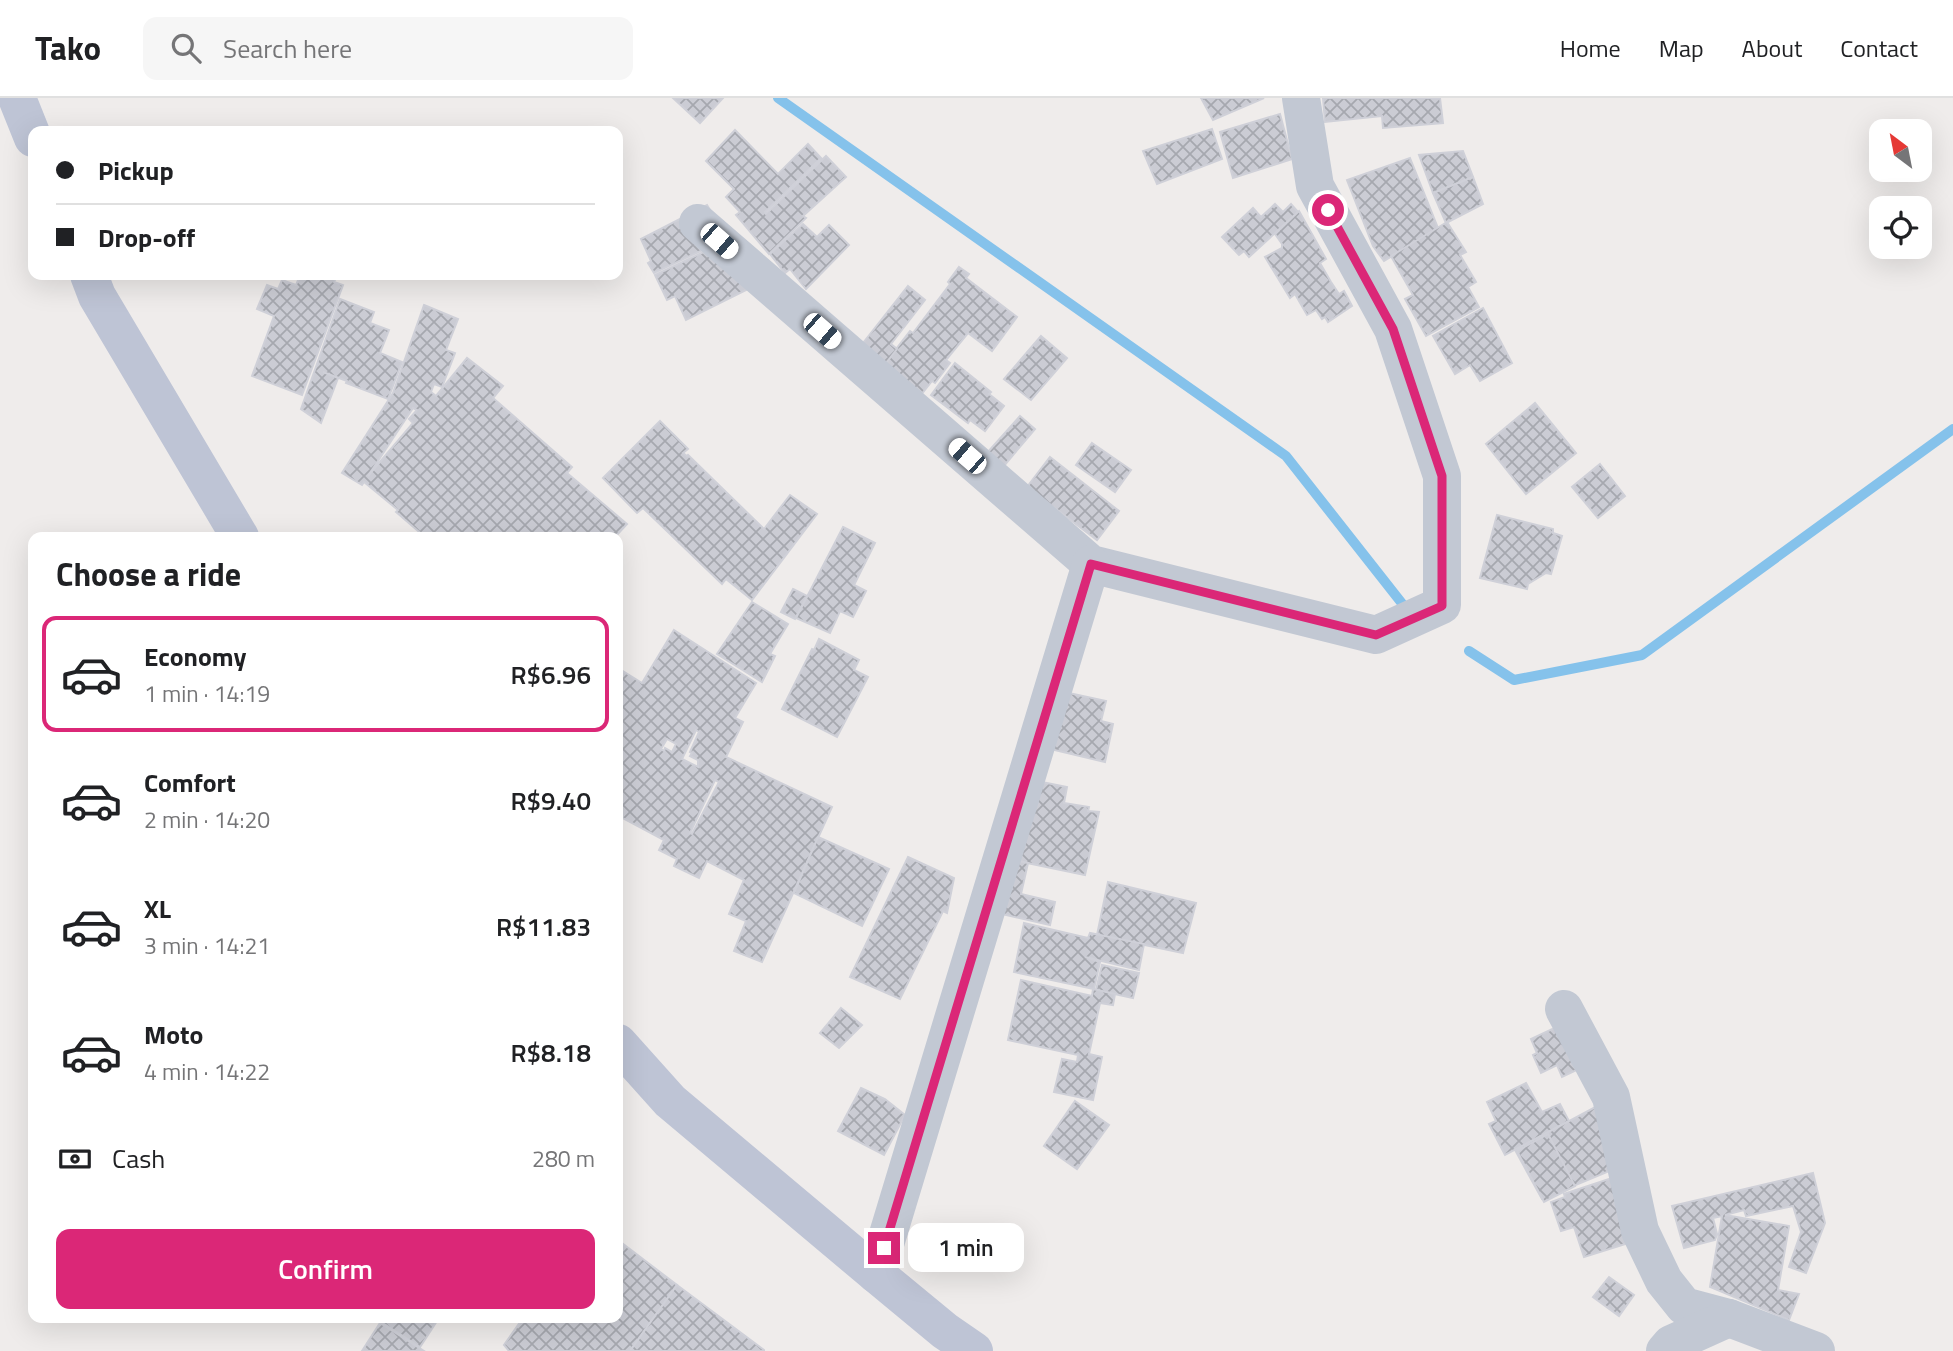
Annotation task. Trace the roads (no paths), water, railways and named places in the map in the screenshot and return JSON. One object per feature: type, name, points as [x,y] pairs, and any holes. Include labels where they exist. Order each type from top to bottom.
[{"type":"main road","points":[[17,98],[28,126]]},
{"type":"main road","points":[[91,280],[97,296],[237,532]]},
{"type":"main road","points":[[623,1049],[670,1101],[876,1274],[950,1344]]},
{"type":"street","points":[[0,102],[4,98]]},
{"type":"street","points":[[698,223],[1091,564],[1376,635],[1442,606],[1442,476],[1393,329],[1315,186],[1301,98]]},
{"type":"street","points":[[876,1274],[1091,564]]},
{"type":"street","points":[[1563,1009],[1611,1097],[1640,1231],[1664,1281],[1684,1306],[1729,1318],[1816,1351]]},
{"type":"street","points":[[1668,1347],[1684,1306]]},
{"type":"street","points":[[1668,1347],[1729,1318]]},
{"type":"waterway","points":[[778,98],[1286,456],[1408,611]]},
{"type":"waterway","points":[[1469,651],[1514,680],[1642,655],[1953,429]]}]
